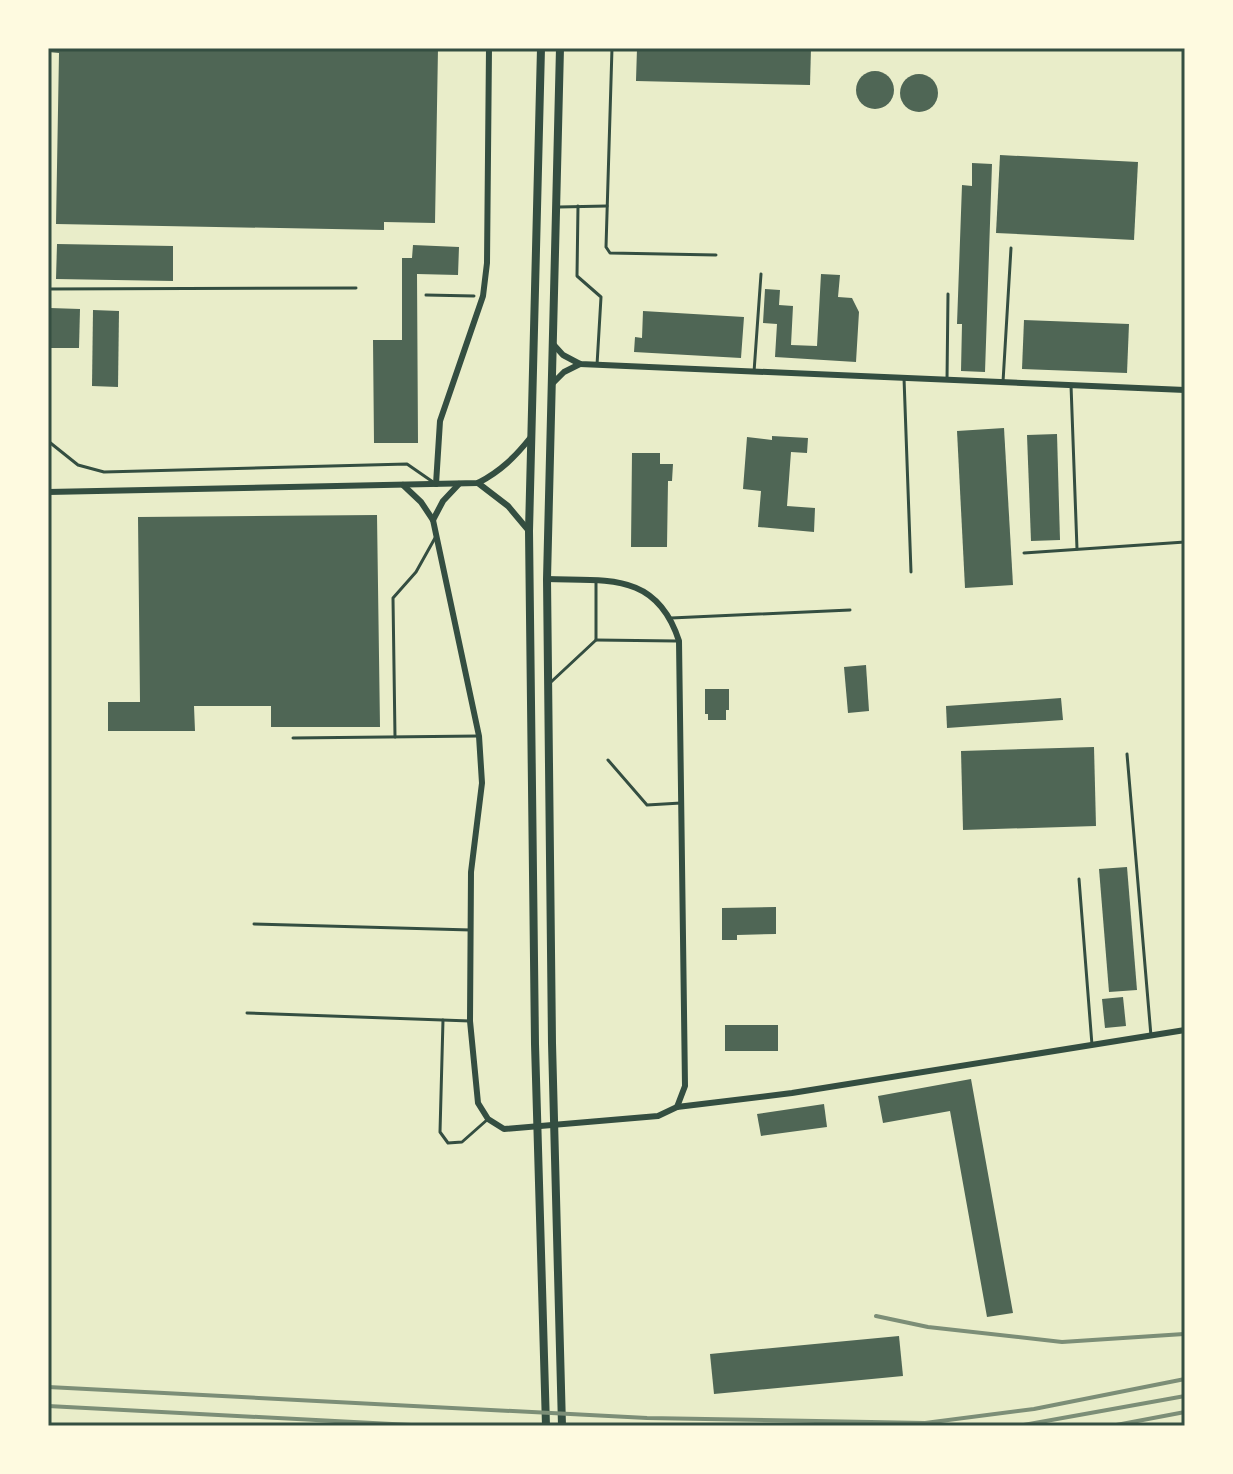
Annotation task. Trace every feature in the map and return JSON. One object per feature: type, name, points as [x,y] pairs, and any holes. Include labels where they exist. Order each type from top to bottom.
[{"type":"main road","points":[[541,48],[529,531],[535,1044],[546,1426]]},
{"type":"main road","points":[[560,48],[547,579],[552,1043],[562,1426]]},
{"type":"street","points":[[436,484],[440,421],[483,296],[487,263],[489,48]]},
{"type":"street","points":[[553,344],[563,355],[580,364],[1185,390]]},
{"type":"street","points":[[553,383],[564,372],[580,364]]},
{"type":"street","points":[[48,492],[478,483],[496,474],[514,459],[531,437]]},
{"type":"street","points":[[433,520],[443,501],[460,483]]},
{"type":"street","points":[[478,483],[508,506],[529,531]]},
{"type":"street","points":[[403,485],[421,502],[433,520],[479,736],[482,783],[471,872],[470,1021],[478,1103],[488,1119],[504,1129],[658,1116],[677,1107],[792,1093],[1185,1030]]},
{"type":"street","points":[[547,579],[631,584],[654,597],[671,618],[679,641],[685,1086],[677,1107]]},
{"type":"lane","points":[[612,48],[606,247],[610,253],[716,255]]},
{"type":"lane","points":[[578,206],[577,276],[601,297],[597,365]]},
{"type":"lane","points":[[555,207],[607,206]]},
{"type":"lane","points":[[1003,382],[1011,248]]},
{"type":"lane","points":[[754,372],[761,274]]},
{"type":"lane","points":[[48,289],[356,288]]},
{"type":"lane","points":[[947,380],[948,294]]},
{"type":"lane","points":[[904,378],[911,572]]},
{"type":"lane","points":[[1071,385],[1077,549]]},
{"type":"lane","points":[[48,441],[78,465],[104,472],[407,464],[436,484]]},
{"type":"lane","points":[[395,737],[393,598],[416,572],[436,535]]},
{"type":"lane","points":[[1024,553],[1185,542]]},
{"type":"lane","points":[[596,580],[596,640]]},
{"type":"lane","points":[[671,618],[850,610]]},
{"type":"lane","points":[[548,684],[596,640],[679,641]]},
{"type":"lane","points":[[293,738],[479,736]]},
{"type":"lane","points":[[1127,754],[1151,1036]]},
{"type":"lane","points":[[608,760],[647,805],[681,803]]},
{"type":"lane","points":[[1079,879],[1092,1045]]},
{"type":"lane","points":[[254,924],[471,930]]},
{"type":"lane","points":[[247,1013],[470,1021]]},
{"type":"lane","points":[[443,1020],[440,1132],[448,1143],[462,1142],[488,1119]]},
{"type":"path","points":[[426,295],[483,296]]},
{"type":"building","points":[[48,48],[438,48],[435,223],[384,222],[384,230],[56,224],[59,53],[48,52]]},
{"type":"building","points":[[637,48],[811,48],[810,85],[636,81]]},
{"type":"building","points":[[875,71],[888,77],[894,90],[888,103],[875,109],[862,103],[856,90],[862,77]]},
{"type":"building","points":[[919,74],[932,80],[938,93],[932,106],[919,112],[906,106],[900,93],[906,80]]},
{"type":"building","points":[[1000,155],[1138,162],[1134,240],[996,233]]},
{"type":"building","points":[[972,163],[992,164],[985,372],[961,371],[962,324],[957,324],[962,185],[972,186]]},
{"type":"building","points":[[57,244],[173,246],[173,281],[56,279]]},
{"type":"building","points":[[413,245],[459,247],[458,275],[417,274],[418,443],[374,443],[373,340],[402,340],[402,258],[412,258]]},
{"type":"building","points":[[821,274],[840,275],[838,297],[852,298],[859,312],[856,362],[775,357],[777,324],[763,323],[765,289],[780,290],[779,305],[793,306],[791,345],[817,346]]},
{"type":"building","points":[[50,308],[80,309],[79,348],[50,348]]},
{"type":"building","points":[[93,310],[119,311],[118,387],[92,386]]},
{"type":"building","points":[[643,311],[744,317],[741,358],[634,352],[635,337],[642,338]]},
{"type":"building","points":[[1024,320],[1129,324],[1127,373],[1022,369]]},
{"type":"building","points":[[1004,428],[1013,585],[965,588],[957,431]]},
{"type":"building","points":[[1057,434],[1060,540],[1031,541],[1027,435]]},
{"type":"building","points":[[772,436],[808,438],[807,453],[791,452],[787,506],[815,508],[814,532],[758,527],[761,491],[743,489],[747,437],[772,440]]},
{"type":"building","points":[[632,453],[660,453],[660,464],[673,464],[672,481],[668,481],[667,547],[631,547]]},
{"type":"building","points":[[377,515],[380,727],[271,727],[271,706],[194,706],[195,731],[108,731],[108,702],[140,702],[138,517]]},
{"type":"building","points":[[866,665],[869,711],[848,713],[844,667]]},
{"type":"building","points":[[705,689],[729,689],[726,720],[708,720],[708,714],[705,714]]},
{"type":"building","points":[[1061,698],[1063,720],[947,728],[946,706]]},
{"type":"building","points":[[1094,747],[1096,826],[963,830],[961,751]]},
{"type":"building","points":[[1127,867],[1137,990],[1109,992],[1099,869]]},
{"type":"building","points":[[776,907],[776,934],[737,935],[737,940],[722,940],[722,908]]},
{"type":"building","points":[[1123,997],[1126,1026],[1105,1028],[1102,999]]},
{"type":"building","points":[[725,1025],[778,1025],[778,1051],[725,1051]]},
{"type":"building","points":[[971,1079],[1013,1313],[987,1317],[950,1111],[883,1123],[878,1096]]},
{"type":"building","points":[[824,1104],[827,1127],[761,1136],[757,1114]]},
{"type":"building","points":[[899,1336],[903,1376],[714,1394],[710,1354]]},
{"type":"railway","points":[[876,1316],[928,1327],[1062,1342],[1184,1334]]},
{"type":"railway","points":[[48,1387],[647,1418],[925,1423],[1034,1409],[1185,1379]]},
{"type":"railway","points":[[1018,1426],[1185,1396]]},
{"type":"railway","points":[[48,1406],[430,1426]]},
{"type":"railway","points":[[1111,1426],[1185,1412]]}]
